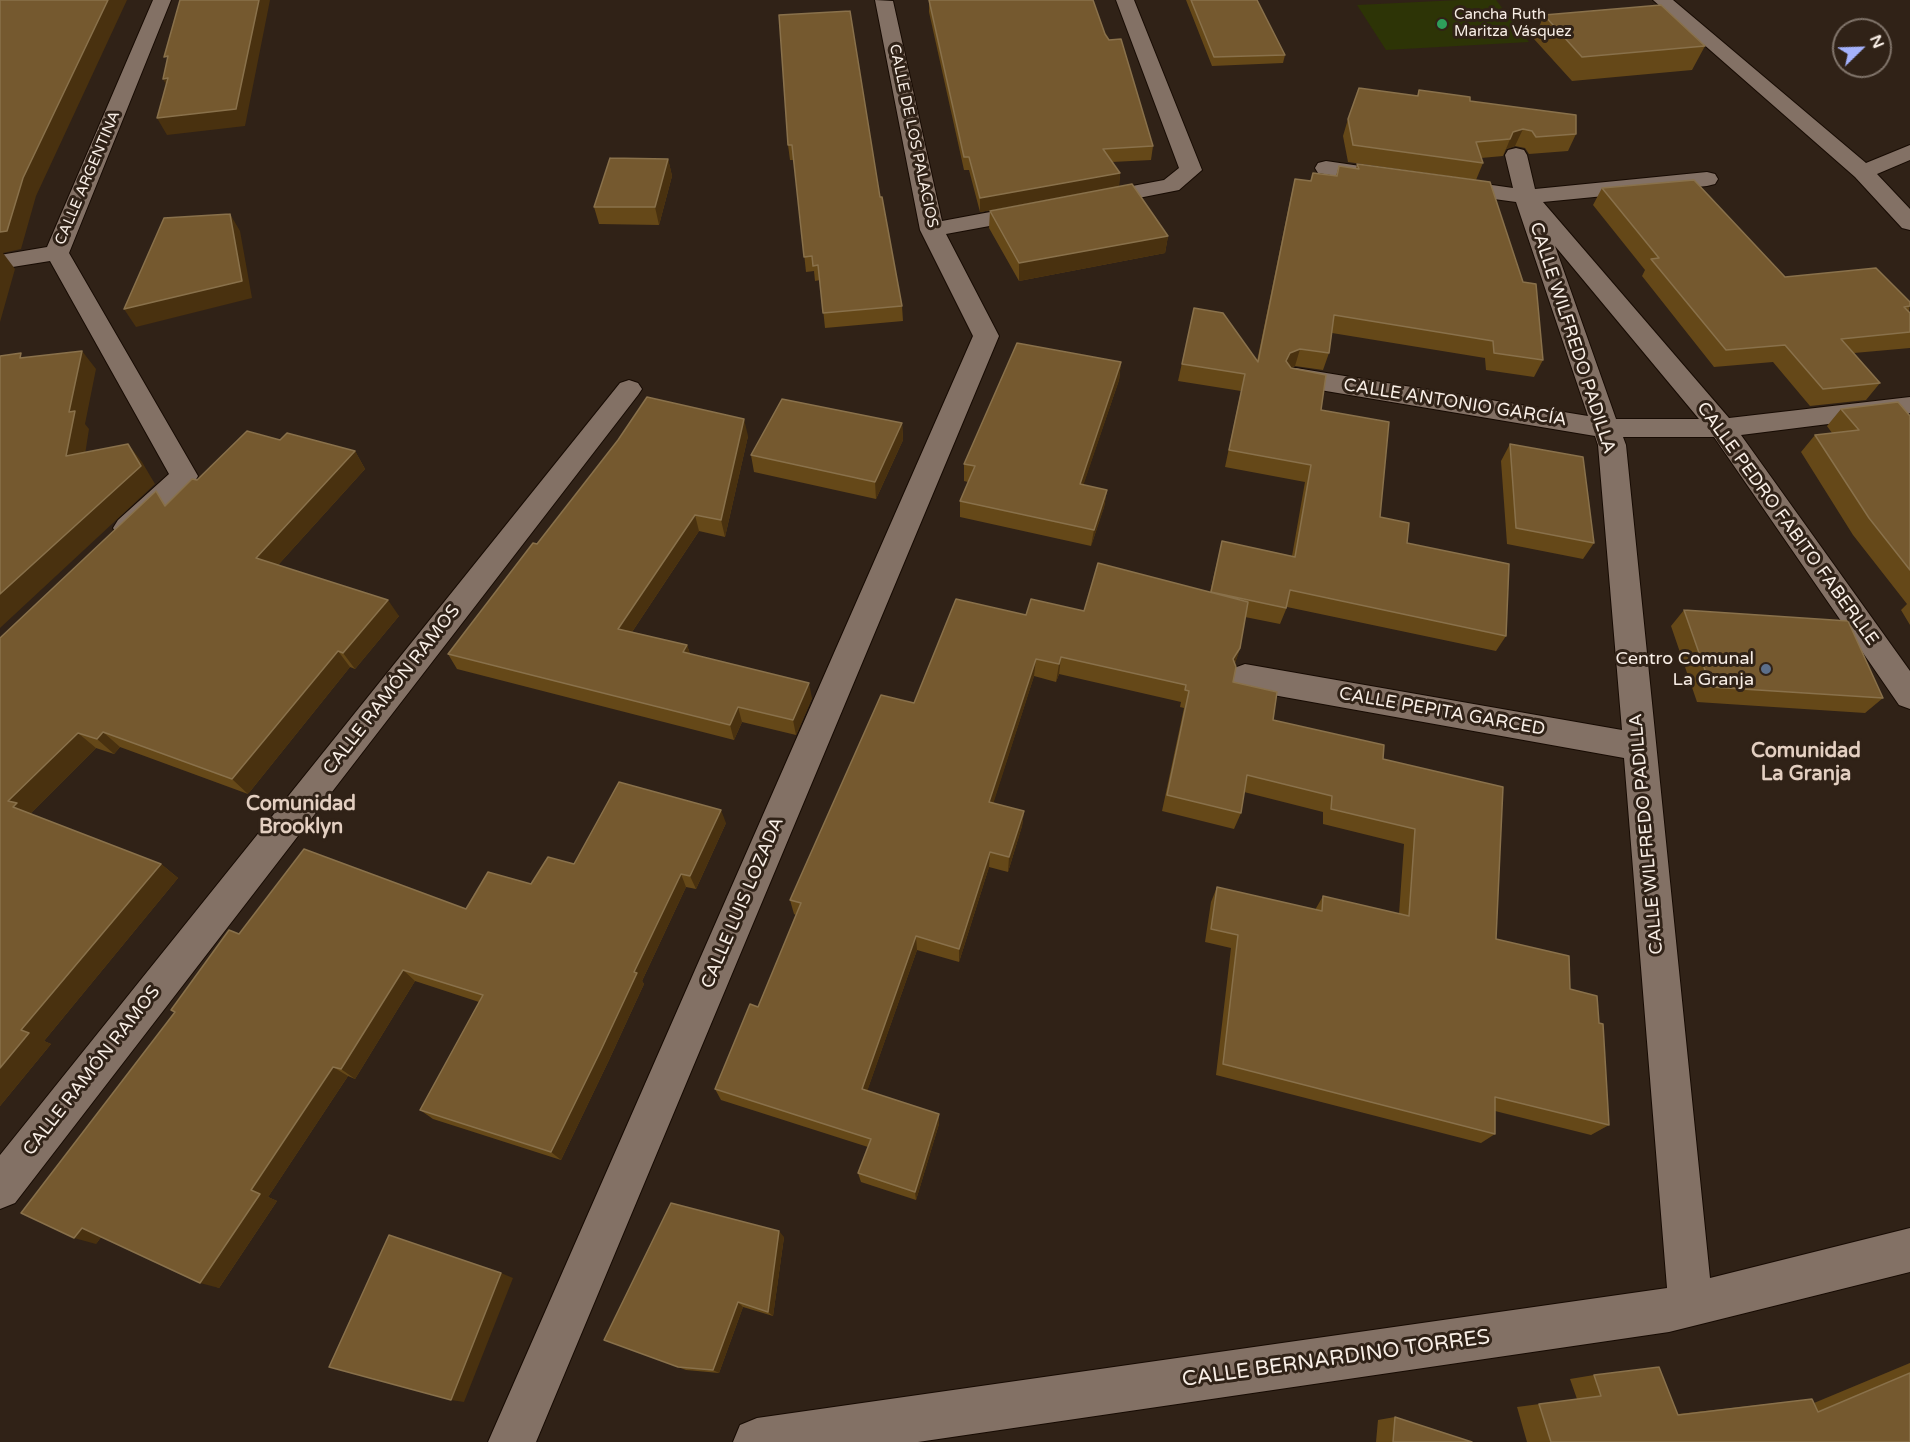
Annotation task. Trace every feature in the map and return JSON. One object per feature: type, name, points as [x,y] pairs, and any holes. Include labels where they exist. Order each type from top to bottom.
[{"type":"street","name":"CALLE ARGENTINA","points":[[109,547],[184,476],[57,253],[162,0]]},
{"type":"street","points":[[932,230],[1171,185],[1191,170],[1125,0]]},
{"type":"street","points":[[1662,0],[1863,172],[1910,223]]},
{"type":"street","name":"CALLE DE LOS PALACIOS","points":[[884,1],[932,230],[986,336],[974,365]]},
{"type":"street","points":[[1863,172],[1910,152]]},
{"type":"street","name":"CALLE PEDRO FABITO FABERLLE","points":[[1516,155],[1526,197],[1722,428],[1910,696]]},
{"type":"street","points":[[1326,168],[1408,180]]},
{"type":"street","points":[[1863,172],[1910,174]]},
{"type":"street","points":[[1431,183],[1526,197],[1707,179]]},
{"type":"street","name":"CALLE WILFREDO PADILLA","points":[[1526,197],[1611,445],[1691,1304]]},
{"type":"street","points":[[0,262],[57,253]]},
{"type":"street","name":"CALLE LUIS LOZADA","points":[[512,1442],[974,365]]},
{"type":"street","name":"CALLE ANTONIO GARCÍA","points":[[1296,377],[1606,428],[1722,428],[1908,405]]},
{"type":"street","name":"CALLE RAMÓN RAMOS","points":[[0,1188],[629,389]]},
{"type":"street","name":"CALLE PEPITA GARCED","points":[[1245,678],[1639,747]]},
{"type":"street","name":"CALLE BERNARDINO TORRES","points":[[757,1442],[1669,1310],[1910,1250]]},
{"type":"green space","name":"Cancha Ruth Maritza Vásquez","points":[[1496,0],[1529,42],[1386,50],[1357,5]]},
{"type":"building","points":[[0,0],[108,0],[23,178],[7,231],[0,232]]},
{"type":"building","points":[[180,0],[259,0],[236,109],[157,118],[168,78],[163,79],[168,56],[164,57]]},
{"type":"building","points":[[929,0],[1093,0],[1109,40],[1121,39],[1153,146],[1103,149],[1120,173],[980,198],[969,157],[964,157]]},
{"type":"building","points":[[1191,0],[1257,0],[1285,55],[1214,57]]},
{"type":"building","points":[[1661,5],[1705,46],[1582,57],[1544,15]]},
{"type":"building","points":[[850,11],[880,197],[882,197],[902,306],[823,313],[818,265],[813,266],[812,256],[804,257],[792,145],[788,145],[779,15]]},
{"type":"building","points":[[1359,88],[1418,96],[1419,90],[1470,97],[1470,101],[1576,115],[1576,134],[1536,137],[1532,131],[1523,129],[1513,132],[1510,139],[1476,142],[1483,163],[1353,145],[1348,119]]},
{"type":"building","points":[[610,158],[668,159],[655,207],[594,207]]},
{"type":"building","points":[[1357,164],[1490,182],[1523,282],[1536,284],[1543,360],[1494,353],[1493,341],[1334,315],[1329,353],[1300,349],[1290,353],[1286,361],[1291,368],[1326,375],[1321,410],[1389,422],[1380,517],[1409,523],[1407,543],[1509,564],[1506,636],[1290,590],[1286,608],[1211,592],[1222,541],[1295,557],[1311,465],[1229,450],[1245,374],[1182,364],[1194,308],[1223,313],[1258,362],[1295,179],[1311,181],[1313,173],[1337,176],[1339,166],[1359,169]]},
{"type":"building","points":[[1694,180],[1785,277],[1876,268],[1910,302],[1910,306],[1904,307],[1910,313],[1910,332],[1841,339],[1880,383],[1823,389],[1785,345],[1726,350],[1651,259],[1659,258],[1602,188]]},
{"type":"building","points":[[1132,184],[1168,236],[1019,263],[990,211]]},
{"type":"building","points":[[230,214],[242,281],[124,309],[164,218]]},
{"type":"building","points":[[1017,343],[1121,362],[1080,484],[1107,490],[1094,530],[960,501],[975,466],[964,464]]},
{"type":"building","points":[[82,351],[69,412],[75,411],[66,456],[128,444],[141,466],[0,594],[0,356],[21,353],[20,358]]},
{"type":"building","points":[[647,397],[744,419],[721,520],[695,515],[618,629],[687,645],[683,652],[809,683],[793,720],[738,707],[730,725],[448,654],[533,543],[537,544],[618,440]]},
{"type":"building","points":[[782,399],[902,423],[875,482],[751,455]]},
{"type":"building","points":[[1898,402],[1910,416],[1910,570],[1869,518],[1815,435],[1859,430],[1841,409]]},
{"type":"building","points":[[247,431],[280,440],[287,433],[355,451],[256,558],[388,600],[343,653],[338,651],[232,779],[103,732],[97,739],[78,733],[8,801],[17,803],[13,807],[161,864],[21,1030],[29,1033],[0,1068],[0,638],[156,491],[165,506],[192,479],[197,480]]},
{"type":"building","points":[[1510,444],[1583,457],[1594,543],[1516,528]]},
{"type":"building","points":[[1098,563],[1248,602],[1240,648],[1233,659],[1236,667],[1233,682],[1277,692],[1273,720],[1384,745],[1383,759],[1503,787],[1496,939],[1569,956],[1570,989],[1597,996],[1599,1023],[1603,1024],[1609,1125],[1495,1097],[1495,1134],[1223,1064],[1238,935],[1211,929],[1217,887],[1322,911],[1323,896],[1409,916],[1415,829],[1331,809],[1332,796],[1247,775],[1241,813],[1167,795],[1189,691],[1185,690],[1186,685],[1061,657],[1059,664],[1036,659],[989,802],[1024,811],[1009,857],[990,852],[959,949],[916,936],[862,1089],[939,1114],[915,1192],[858,1173],[871,1139],[715,1089],[750,1004],[758,1007],[801,903],[790,900],[881,695],[914,703],[956,599],[1026,615],[1031,599],[1084,611]]},
{"type":"building","name":"Centro Comunal La Granja","points":[[1684,610],[1848,621],[1883,698],[1711,687]]},
{"type":"building","points":[[619,782],[721,810],[690,876],[681,874],[634,972],[637,973],[601,1050],[551,1152],[420,1110],[483,995],[403,970],[341,1069],[333,1067],[251,1190],[260,1194],[200,1283],[82,1228],[74,1238],[21,1213],[175,1012],[171,1010],[229,930],[239,934],[304,849],[466,909],[488,872],[531,884],[548,857],[574,864]]},
{"type":"building","points":[[671,1203],[779,1231],[768,1312],[738,1302],[713,1370],[678,1367],[604,1340]]},
{"type":"building","points":[[389,1235],[501,1273],[451,1400],[329,1367]]},
{"type":"building","points":[[1659,1367],[1678,1415],[1812,1399],[1818,1412],[1910,1373],[1910,1442],[1551,1442],[1539,1404],[1601,1396],[1594,1375]]},
{"type":"building","points":[[1395,1417],[1472,1442],[1393,1442]]},
{"type":"place","name":"Cancha Ruth Maritza Vásquez","points":[[1442,24]]},
{"type":"place","name":"Centro Comunal La Granja","points":[[1766,669]]},
{"type":"district","name":"Comunidad La Granja","points":[[1806,764]]},
{"type":"district","name":"Comunidad Brooklyn","points":[[301,816]]}]
